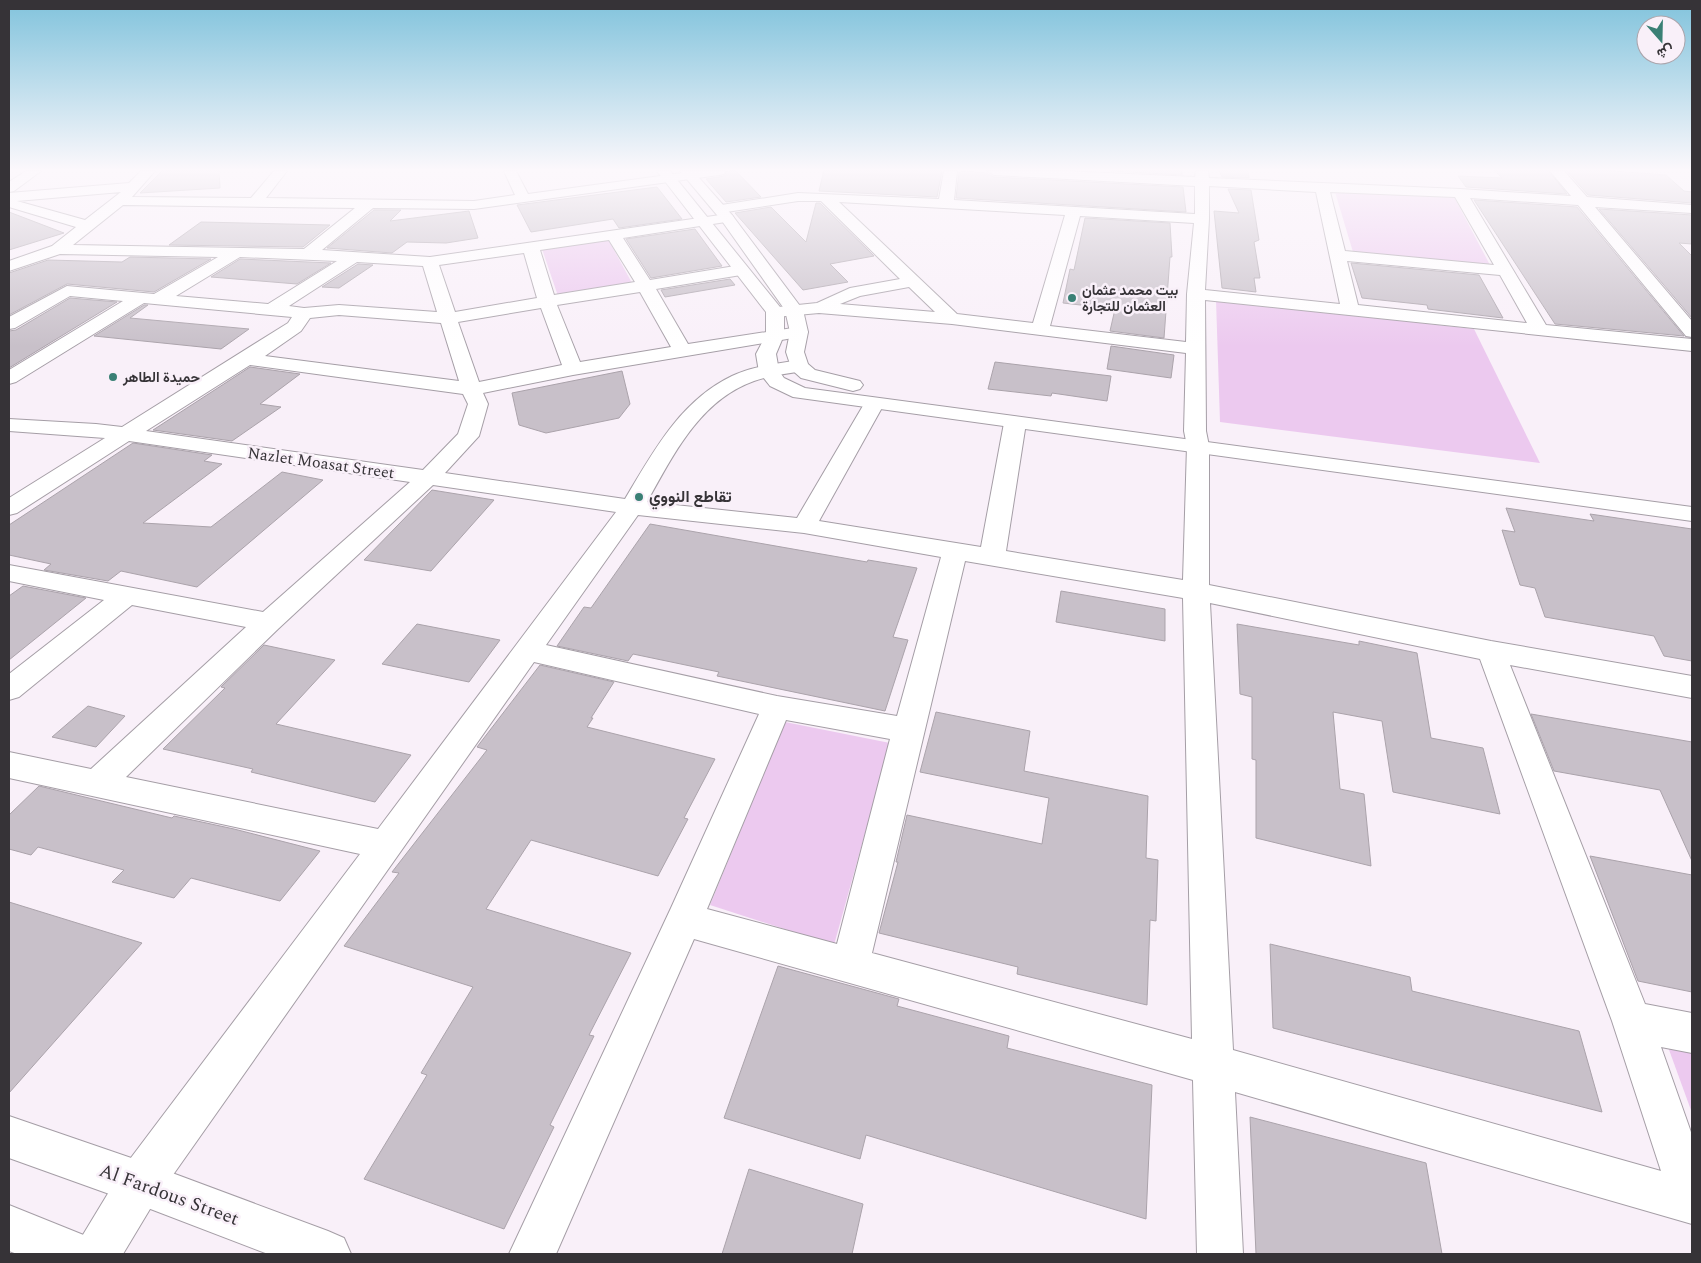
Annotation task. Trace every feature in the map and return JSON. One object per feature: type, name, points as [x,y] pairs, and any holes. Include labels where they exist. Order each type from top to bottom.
[{"type":"street","points":[[9,266],[58,249],[83,230]]},
{"type":"street","points":[[308,254],[337,230]]},
{"type":"street","points":[[58,249],[308,254],[430,262],[645,230]]},
{"type":"street","points":[[709,230],[741,270],[785,311],[819,308],[952,319],[1196,349]]},
{"type":"street","points":[[734,230],[799,332],[795,352],[777,382],[800,393],[1015,424],[1197,438],[1692,498]]},
{"type":"street","points":[[860,230],[952,319]]},
{"type":"street","points":[[1040,330],[1069,230]]},
{"type":"street","points":[[1201,230],[1196,294],[1196,591],[1220,1254]]},
{"type":"street","points":[[1331,230],[1350,310]]},
{"type":"street","points":[[1482,230],[1539,328]]},
{"type":"street","points":[[1607,230],[1692,332]]},
{"type":"street","points":[[613,235],[682,350]]},
{"type":"street","points":[[530,248],[547,302],[573,369]]},
{"type":"street","points":[[9,378],[149,299],[238,252]]},
{"type":"street","points":[[1336,255],[1506,271]]},
{"type":"street","points":[[273,310],[354,257]]},
{"type":"street","points":[[97,784],[268,622],[427,479],[468,436],[478,404],[470,389],[430,262]]},
{"type":"street","points":[[9,324],[67,292],[304,313],[339,310],[448,318],[741,270]]},
{"type":"street","points":[[819,308],[833,300],[856,292],[914,281]]},
{"type":"street","points":[[1196,294],[1692,345]]},
{"type":"street","points":[[784,369],[766,354],[785,311]]},
{"type":"street","points":[[9,508],[124,434],[247,359],[295,327],[304,313]]},
{"type":"street","points":[[247,359],[470,389],[682,350],[799,332]]},
{"type":"street","points":[[97,1254],[140,1183],[632,507],[669,444],[692,413],[714,395],[740,380],[784,369],[847,384],[1692,514]]},
{"type":"street","points":[[804,526],[874,404]]},
{"type":"street","points":[[992,558],[1015,424]]},
{"type":"street","name":"Nazlet Moasat Street","points":[[9,425],[96,430],[632,507],[804,526],[1196,591],[1491,651],[1692,687]]},
{"type":"street","points":[[850,965],[908,730],[955,551]]},
{"type":"street","points":[[9,573],[268,622]]},
{"type":"street","points":[[9,689],[126,596]]},
{"type":"street","points":[[528,651],[776,707],[908,730]]},
{"type":"street","points":[[1491,651],[1632,1021],[1692,1197]]},
{"type":"street","points":[[532,1254],[684,920],[776,707]]},
{"type":"street","points":[[9,765],[386,846]]},
{"type":"street","points":[[684,920],[1213,1065],[1692,1202]]},
{"type":"street","points":[[1632,1021],[1692,1033]]},
{"type":"street","name":"Al Fardous Street","points":[[9,1137],[140,1183],[328,1254]]},
{"type":"street","points":[[9,1228],[75,1254]]},
{"type":"shaded area","points":[[1346,230],[1471,230],[1490,265],[1353,252]]},
{"type":"shaded area","points":[[608,239],[632,283],[558,296],[542,249]]},
{"type":"shaded area","points":[[1216,300],[1474,329],[1540,463],[1220,422]]},
{"type":"shaded area","points":[[785,722],[890,743],[834,945],[710,905]]},
{"type":"shaded area","points":[[1668,1047],[1692,1052],[1692,1113]]},
{"type":"building","points":[[9,230],[56,230],[64,233],[9,250]]},
{"type":"building","points":[[190,230],[324,230],[303,247],[169,245]]},
{"type":"building","points":[[349,230],[475,230],[478,238],[446,243],[407,242],[392,253],[327,248]]},
{"type":"building","points":[[696,230],[722,266],[651,278],[626,239]]},
{"type":"building","points":[[750,230],[794,230],[806,242],[809,230],[847,230],[874,256],[830,264],[848,282],[803,290]]},
{"type":"building","points":[[1082,230],[1170,230],[1172,257],[1170,257],[1164,338],[1110,331],[1115,309],[1063,303],[1070,269],[1074,270]]},
{"type":"building","points":[[1216,230],[1257,230],[1259,240],[1254,242],[1260,278],[1254,278],[1256,292],[1222,288]]},
{"type":"building","points":[[1494,230],[1596,230],[1684,336],[1555,324]]},
{"type":"building","points":[[1617,230],[1692,230],[1692,244],[1679,243],[1692,256],[1692,318]]},
{"type":"building","points":[[130,257],[211,259],[154,292],[67,284],[9,315],[9,273],[48,260],[122,262]]},
{"type":"building","points":[[240,259],[331,263],[297,284],[211,277]]},
{"type":"building","points":[[1351,263],[1479,275],[1503,318],[1428,309],[1427,305],[1362,298]]},
{"type":"building","points":[[358,264],[373,265],[339,288],[322,287]]},
{"type":"building","points":[[730,279],[735,285],[665,297],[661,290]]},
{"type":"building","points":[[70,298],[117,302],[9,368],[9,331],[16,330]]},
{"type":"building","points":[[144,305],[148,305],[130,318],[249,329],[221,349],[94,336]]},
{"type":"building","points":[[1111,346],[1174,355],[1171,378],[1107,369]]},
{"type":"building","points":[[995,362],[1111,376],[1107,401],[1052,393],[1051,396],[988,389]]},
{"type":"building","points":[[250,367],[300,374],[260,404],[281,407],[232,441],[153,430]]},
{"type":"building","points":[[622,371],[630,404],[619,418],[546,433],[519,425],[512,393]]},
{"type":"building","points":[[133,443],[212,455],[204,461],[222,464],[143,523],[211,527],[282,472],[323,480],[197,587],[121,571],[108,581],[44,570],[51,564],[9,555],[9,525]]},
{"type":"building","points":[[432,490],[494,500],[431,571],[364,560]]},
{"type":"building","points":[[1506,508],[1594,521],[1590,514],[1692,529],[1692,661],[1664,656],[1654,636],[1545,617],[1535,588],[1520,585],[1502,530],[1515,532]]},
{"type":"building","points":[[650,524],[867,562],[868,560],[917,568],[893,637],[908,640],[885,711],[717,676],[719,672],[633,654],[628,661],[557,646],[584,607],[591,608]]},
{"type":"building","points":[[23,586],[86,598],[9,660],[9,596]]},
{"type":"building","points":[[1061,591],[1165,609],[1165,641],[1056,622]]},
{"type":"building","points":[[417,624],[500,640],[469,682],[382,664]]},
{"type":"building","points":[[1237,624],[1359,645],[1359,641],[1417,653],[1431,738],[1483,748],[1500,814],[1393,792],[1382,721],[1333,712],[1340,789],[1364,794],[1371,866],[1256,838],[1256,760],[1252,759],[1252,697],[1240,694]]},
{"type":"building","points":[[264,645],[335,660],[276,724],[411,755],[375,802],[251,772],[253,769],[163,749],[225,688],[221,687]]},
{"type":"building","points":[[540,665],[614,682],[587,727],[715,759],[684,818],[688,819],[658,876],[531,840],[486,909],[631,953],[589,1035],[594,1036],[550,1125],[554,1127],[504,1229],[364,1179],[427,1075],[421,1073],[473,987],[344,946],[399,873],[392,872],[487,750],[477,747]]},
{"type":"building","points":[[88,706],[125,716],[96,747],[52,737]]},
{"type":"building","points":[[936,712],[1030,731],[1024,771],[1148,796],[1146,858],[1158,860],[1156,921],[1150,920],[1147,1005],[1017,974],[1018,967],[879,933],[898,862],[896,862],[907,815],[1042,844],[1049,798],[920,772]]},
{"type":"building","points":[[1531,714],[1692,742],[1692,861],[1660,790],[1554,771]]},
{"type":"building","points":[[39,786],[172,818],[174,816],[234,829],[320,851],[280,901],[191,878],[174,898],[112,882],[124,870],[38,847],[31,855],[9,849],[9,815]]},
{"type":"building","points":[[1590,856],[1692,875],[1692,992],[1638,981]]},
{"type":"building","points":[[9,902],[142,943],[9,1093]]},
{"type":"building","points":[[1270,944],[1410,977],[1412,991],[1579,1031],[1602,1112],[1273,1028]]},
{"type":"building","points":[[778,966],[899,999],[897,1006],[1009,1036],[1007,1048],[1152,1085],[1146,1219],[866,1135],[860,1159],[724,1118]]},
{"type":"building","points":[[1250,1117],[1426,1163],[1442,1254],[1256,1254]]},
{"type":"building","points":[[749,1169],[863,1204],[852,1254],[722,1254]]},
{"type":"place","name":"بيت محمد عثمان العثمان للتجارة","points":[[1072,298]]},
{"type":"place","name":"حميدة الطاهر","points":[[113,377]]},
{"type":"place","name":"تقاطع النووي","points":[[639,497]]}]
